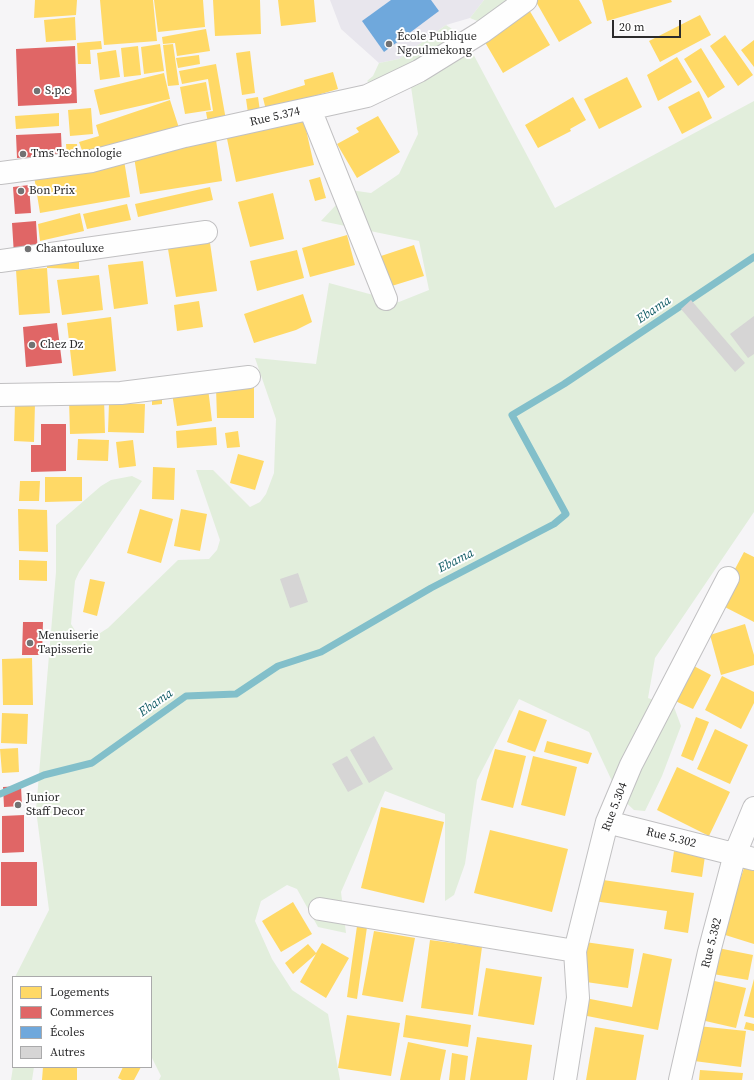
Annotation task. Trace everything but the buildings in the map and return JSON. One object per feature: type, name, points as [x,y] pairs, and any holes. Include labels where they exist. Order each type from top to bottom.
[{"type":"street","name":"Rue 5.374","points":[[0,173],[92,161],[185,136],[367,96],[419,71],[482,32],[526,0]]},
{"type":"street","points":[[310,109],[386,299]]},
{"type":"street","points":[[0,261],[206,232]]},
{"type":"street","points":[[0,395],[121,392],[249,377]]},
{"type":"street","name":"Rue 5.304","points":[[565,1080],[578,998],[575,951],[607,822],[631,765],[728,578]]},
{"type":"street","name":"Rue 5.382","points":[[680,1080],[709,952],[745,857],[754,808]]},
{"type":"street","name":"Rue 5.302","points":[[607,822],[745,857]]},
{"type":"street","points":[[320,909],[575,951]]},
{"type":"shaded area","name":"École Publique Ngoulmekong","points":[[330,0],[484,0],[470,18],[446,25],[399,59],[379,63],[341,29]]},
{"type":"green space","points":[[484,0],[520,0],[482,23],[470,18]]},
{"type":"green space","points":[[446,25],[455,31],[458,40],[371,84],[367,81],[373,76],[379,63],[399,59]]},
{"type":"green space","points":[[470,48],[555,208],[754,101],[754,512],[655,658],[648,698],[674,707],[681,726],[662,776],[645,811],[634,810],[619,796],[589,732],[519,699],[477,780],[465,864],[454,895],[445,901],[445,814],[385,791],[341,892],[346,933],[318,927],[297,889],[287,885],[261,901],[255,921],[272,959],[292,990],[328,1014],[340,1080],[159,1080],[161,1076],[152,1058],[152,976],[16,976],[49,910],[36,810],[56,572],[56,525],[101,486],[111,480],[132,476],[142,481],[79,572],[75,581],[71,624],[77,634],[87,637],[97,635],[108,628],[178,560],[209,559],[217,550],[220,540],[196,470],[213,470],[250,507],[260,502],[266,494],[274,473],[276,419],[255,358],[316,364],[329,283],[399,302],[429,290],[419,241],[321,221],[350,190],[371,193],[399,174],[418,134],[410,80]]},
{"type":"green space","points":[[13,1068],[34,1068],[32,1080],[11,1080]]},
{"type":"waterway","name":"Ebama","points":[[0,794],[44,775],[92,763],[186,696],[236,694],[278,666],[321,652],[431,588],[554,524],[566,514],[512,415],[564,384],[754,257]]},
{"type":"place","name":"École Publique Ngoulmekong","points":[[389,44]]},
{"type":"place","name":"S.p.c","points":[[37,91]]},
{"type":"place","name":"Tms Technologie","points":[[23,154]]},
{"type":"place","name":"Bon Prix","points":[[21,191]]},
{"type":"place","name":"Chantouluxe","points":[[28,249]]},
{"type":"place","name":"Chez Dz","points":[[32,345]]},
{"type":"place","name":"Menuiserie Tapisserie","points":[[30,643]]},
{"type":"place","name":"Junior Staff Decor","points":[[18,805]]}]
